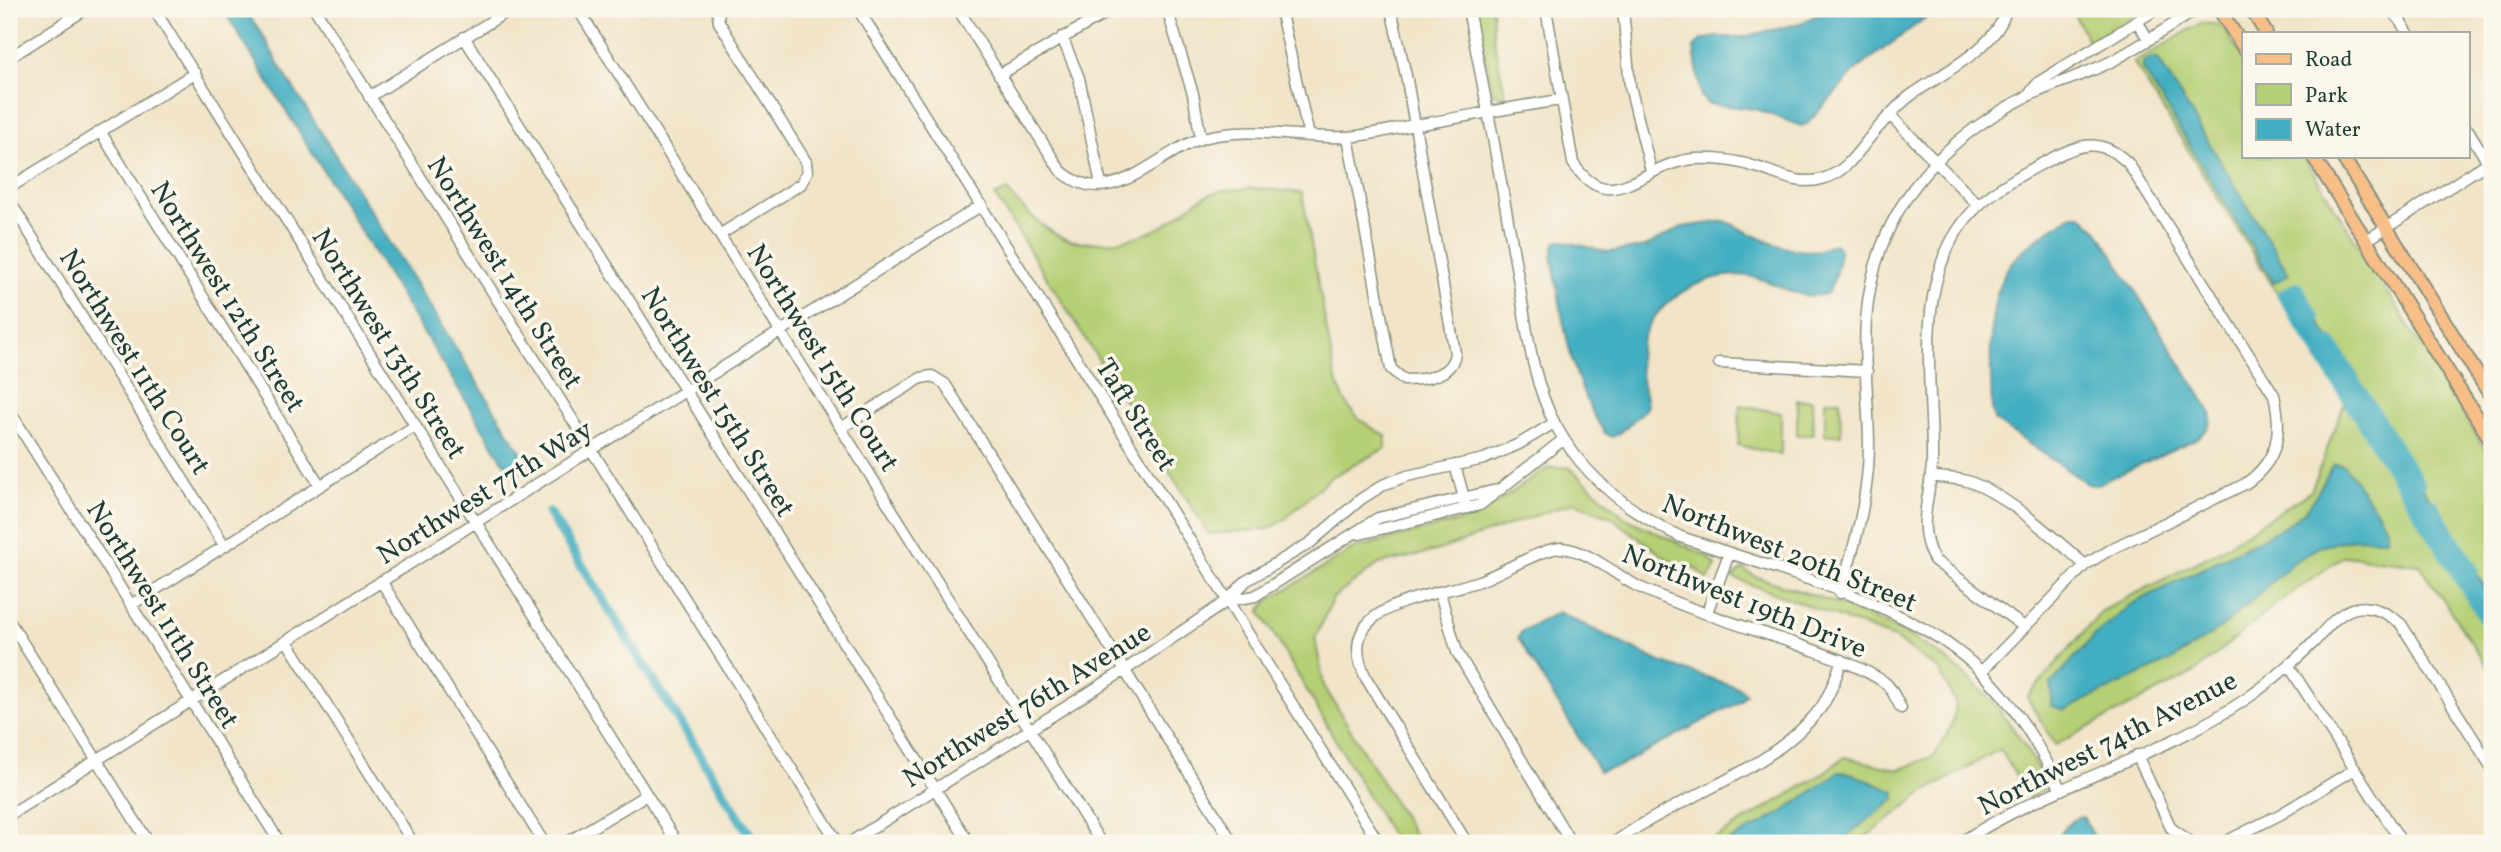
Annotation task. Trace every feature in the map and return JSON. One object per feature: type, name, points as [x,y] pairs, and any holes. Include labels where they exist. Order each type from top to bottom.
[{"type":"main road","points":[[2219,9],[2242,45]]},
{"type":"main road","points":[[2251,9],[2265,32]]},
{"type":"main road","points":[[2314,158],[2492,442]]},
{"type":"main road","points":[[2343,158],[2492,398]]},
{"type":"street","points":[[9,58],[86,9]]},
{"type":"street","name":"Northwest 13th Street","points":[[154,9],[677,843]]},
{"type":"street","name":"Northwest 14th Street","points":[[315,9],[838,843]]},
{"type":"street","points":[[369,97],[511,9]]},
{"type":"street","name":"Northwest 15th Court","points":[[578,9],[1101,843]]},
{"type":"street","name":"Taft Street","points":[[858,9],[1379,843]]},
{"type":"street","points":[[958,9],[1060,170],[1077,182],[1121,184],[1174,150],[1201,139],[1258,131],[1348,137],[1562,100]]},
{"type":"street","points":[[999,75],[1113,9]]},
{"type":"street","points":[[1167,9],[1193,93],[1201,139]]},
{"type":"street","points":[[1280,9],[1309,136]]},
{"type":"street","points":[[1348,137],[1391,369],[1404,380],[1445,372],[1454,361],[1415,125],[1391,9]]},
{"type":"street","name":"Northwest 20th Street","points":[[1468,9],[1536,377],[1563,439],[1588,471],[1629,508],[1681,537],[1840,593],[1915,625],[1956,650],[1981,672],[2023,722],[2061,790]]},
{"type":"street","points":[[1546,9],[1573,163],[1584,179],[1598,188],[1614,189],[1651,171],[1691,159],[1724,159],[1804,182],[1839,172],[1908,98],[1984,44],[1997,31],[2006,12]]},
{"type":"street","points":[[1623,9],[1630,86],[1651,171]]},
{"type":"street","points":[[2026,97],[2039,82],[2157,9]]},
{"type":"street","points":[[1840,593],[1859,531],[1866,493],[1869,450],[1866,322],[1871,277],[1895,214],[1937,161],[1973,131],[2026,97],[2117,59],[2198,9]]},
{"type":"street","points":[[2392,9],[2407,32]]},
{"type":"street","points":[[719,11],[719,22],[806,162],[807,172],[801,184],[721,234]]},
{"type":"street","points":[[2137,21],[2148,39]]},
{"type":"street","name":"Northwest 15th Street","points":[[464,37],[969,843]]},
{"type":"street","points":[[1062,37],[1079,78],[1101,185]]},
{"type":"street","points":[[9,188],[194,73]]},
{"type":"street","points":[[1890,115],[1978,205]]},
{"type":"street","name":"Northwest 12th Street","points":[[100,131],[319,484]]},
{"type":"street","points":[[2367,240],[2491,164],[2470,133]]},
{"type":"street","points":[[1981,672],[2085,565],[2111,549],[2245,484],[2261,472],[2271,460],[2279,430],[2274,395],[2127,163],[2105,146],[2090,143],[2073,147],[1999,189],[1978,205],[1948,250],[1939,270],[1932,300],[1931,476],[1923,523],[1927,548],[1934,560],[2024,627]]},
{"type":"street","name":"Northwest 11th Court","points":[[9,200],[224,545]]},
{"type":"street","name":"Northwest 77th Way","points":[[9,815],[982,205]]},
{"type":"street","points":[[1718,363],[1867,371]]},
{"type":"street","points":[[841,428],[921,379],[932,376],[945,384],[1233,843]]},
{"type":"street","name":"Northwest 11th Street","points":[[9,410],[280,843]]},
{"type":"street","name":"Northwest 76th Avenue","points":[[849,843],[1125,670],[1227,601],[1247,581],[1310,543],[1361,499],[1385,484],[1484,459],[1519,444],[1554,423]]},
{"type":"street","points":[[131,605],[319,484],[415,426]]},
{"type":"street","name":"Northwest 76th Avenue","points":[[1354,536],[1480,505],[1563,439]]},
{"type":"street","points":[[1455,465],[1466,508]]},
{"type":"street","points":[[1931,476],[1965,480],[1985,490],[2033,521],[2085,565]]},
{"type":"street","name":"Northwest 76th Avenue","points":[[1227,601],[1255,596],[1354,536],[1378,518],[1501,489]]},
{"type":"street","name":"Northwest 19th Drive","points":[[1440,593],[1480,581],[1545,551],[1560,548],[1578,551],[1641,587],[1842,660],[1887,683],[1901,708]]},
{"type":"street","points":[[1707,612],[1728,554]]},
{"type":"street","points":[[381,581],[544,843]]},
{"type":"street","points":[[1468,843],[1366,678],[1356,650],[1361,633],[1377,614],[1394,604],[1440,593],[1457,652],[1571,843]]},
{"type":"street","name":"Northwest 74th Avenue","points":[[1966,842],[2061,790],[2137,755],[2246,699],[2288,666],[2337,617],[2353,608],[2372,608],[2389,615],[2400,624],[2492,768]]},
{"type":"street","points":[[9,621],[149,843]]},
{"type":"street","points":[[287,641],[413,843]]},
{"type":"street","points":[[1614,843],[1672,805],[1758,761],[1792,737],[1821,708],[1842,660]]},
{"type":"street","points":[[2288,666],[2402,843]]},
{"type":"street","points":[[2137,755],[2171,828],[2192,843]]},
{"type":"street","points":[[2223,843],[2281,814],[2355,769]]},
{"type":"street","points":[[566,843],[646,795]]},
{"type":"green space","points":[[1476,9],[1492,9],[1494,41],[1507,102],[1492,91]]},
{"type":"green space","points":[[2071,9],[2146,9],[2090,44]]},
{"type":"green space","points":[[2201,23],[2222,25],[2242,58],[2242,158],[2304,158],[2492,460],[2492,674],[2420,565],[2344,556],[2272,607],[2195,672],[2055,745],[2027,697],[2102,611],[2213,554],[2311,491],[2345,402],[2134,63]]},
{"type":"green space","points":[[1255,188],[1302,193],[1335,376],[1343,397],[1353,412],[1359,419],[1386,436],[1386,448],[1331,477],[1284,520],[1269,529],[1209,534],[995,196],[1007,190],[1035,219],[1061,237],[1080,242],[1105,242],[1129,239],[1153,231],[1209,194]]},
{"type":"green space","points":[[1797,400],[1812,400],[1813,435],[1797,435]]},
{"type":"green space","points":[[1825,400],[1840,400],[1841,435],[1825,435]]},
{"type":"green space","points":[[1740,405],[1781,413],[1781,455],[1738,445]]},
{"type":"green space","points":[[1569,467],[1625,518],[1707,556],[1716,566],[1708,580],[1695,568],[1670,561],[1611,517],[1574,502],[1436,551],[1379,564],[1333,598],[1315,638],[1324,686],[1419,843],[1396,843],[1260,611],[1269,600],[1355,548],[1475,517],[1548,468]]},
{"type":"green space","points":[[1743,569],[1756,577],[1849,608],[1928,647],[1962,672],[1993,703],[2022,741],[2047,787],[2030,799],[2000,749],[1923,793],[1858,843],[1707,843],[1816,778],[1845,757],[1899,770],[1934,756],[1952,725],[1956,704],[1939,670],[1894,638],[1731,577]]},
{"type":"water","points":[[223,9],[244,9],[263,35],[279,65],[526,460],[528,468],[513,477],[511,474]]},
{"type":"water","points":[[1829,9],[1937,9],[1857,69],[1807,124],[1801,126],[1756,109],[1708,104],[1701,97],[1694,48],[1701,40],[1743,37],[1801,23]]},
{"type":"water","points":[[2151,58],[2158,59],[2289,274],[2274,283],[2143,69],[2143,63]]},
{"type":"water","points":[[2072,215],[2081,215],[2097,230],[2211,412],[2208,428],[2196,439],[2096,485],[2088,484],[1994,420],[1992,409],[1991,335],[2001,280],[2022,251]]},
{"type":"water","points":[[1725,221],[1770,242],[1794,249],[1818,250],[1834,244],[1839,247],[1838,265],[1829,290],[1826,294],[1805,295],[1758,278],[1730,276],[1693,286],[1676,296],[1661,309],[1642,341],[1639,365],[1647,408],[1625,429],[1612,437],[1605,433],[1593,413],[1575,370],[1552,256],[1555,243],[1560,240],[1608,252],[1645,247],[1682,227]]},
{"type":"water","points":[[2297,286],[2492,599],[2492,632],[2282,295]]},
{"type":"water","points":[[2334,464],[2344,465],[2380,516],[2388,533],[2386,539],[2355,538],[2319,547],[2294,562],[2220,629],[2172,660],[2065,710],[2051,706],[2051,684],[2095,635],[2130,605],[2286,526],[2308,508]]},
{"type":"water","points":[[1558,612],[1660,662],[1740,688],[1746,694],[1739,702],[1617,767],[1599,771],[1518,638],[1522,631]]},
{"type":"water","points":[[1839,772],[1850,773],[1895,792],[1895,799],[1838,843],[1725,843],[1780,814]]},
{"type":"water","points":[[2083,817],[2098,843],[2058,843],[2066,826]]},
{"type":"waterway","points":[[2316,318],[2297,286],[2282,295],[2492,632]]},
{"type":"waterway","points":[[2331,341],[2420,484]]},
{"type":"waterway","points":[[2433,504],[2474,570]]},
{"type":"waterway","points":[[549,513],[755,843]]}]
